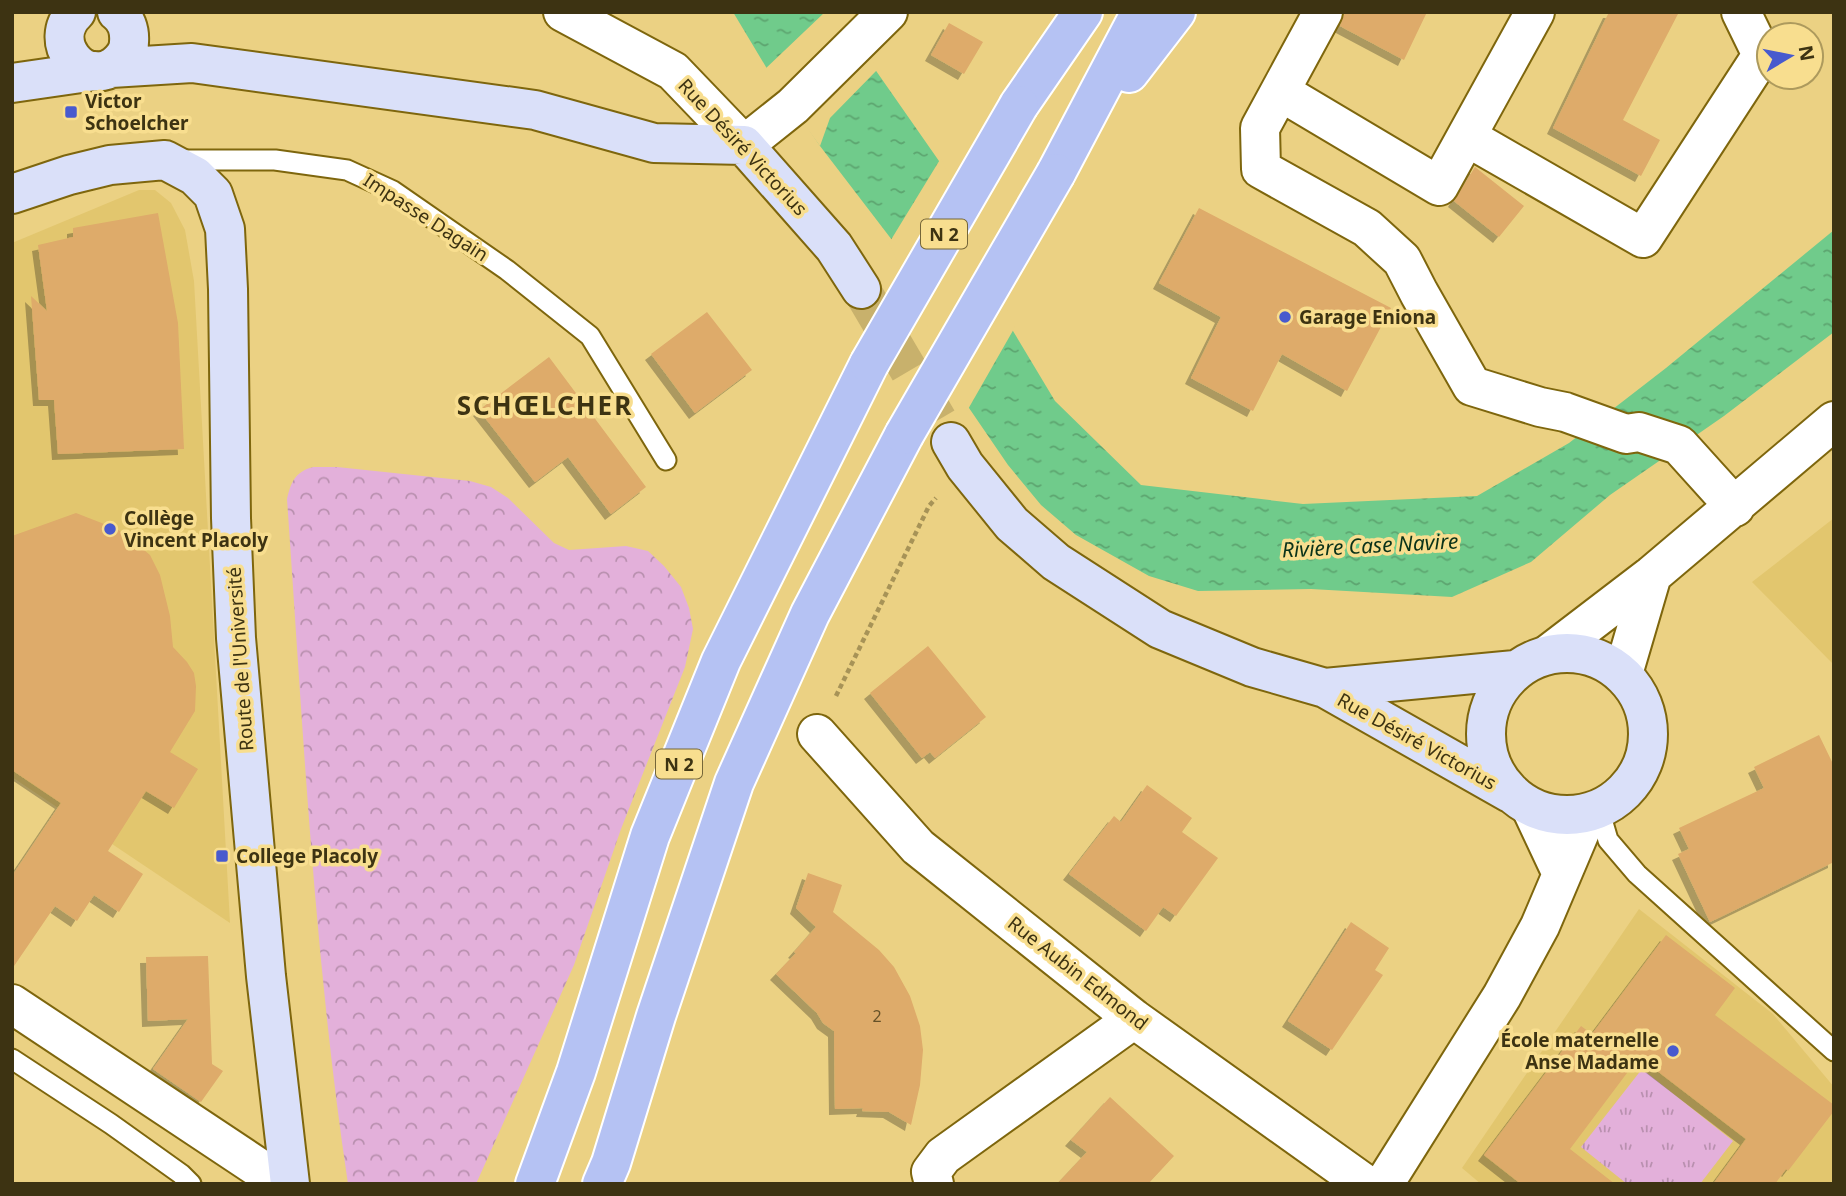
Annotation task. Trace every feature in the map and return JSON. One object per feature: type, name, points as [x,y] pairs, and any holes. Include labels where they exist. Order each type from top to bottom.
[{"type":"main road","points":[[1019,105],[1067,12]]},
{"type":"main road","name":"N 2","points":[[535,1184],[576,1072],[650,836],[721,661],[869,364],[1019,105],[1083,12]]},
{"type":"main road","points":[[602,1184],[734,783],[810,614],[904,435],[1056,173],[1141,12]]},
{"type":"main road","points":[[1078,133],[1134,68],[1175,12]]},
{"type":"street","name":"Rue Désiré Victorius","points":[[563,12],[673,71],[744,145],[834,247],[861,289]]},
{"type":"street","points":[[1323,12],[1260,128],[1261,169],[1367,228],[1402,260],[1472,386],[1565,412],[1626,434],[1639,432],[1679,445],[1735,507]]},
{"type":"street","points":[[1281,92],[1440,186],[1535,12]]},
{"type":"street","points":[[1467,137],[1643,238],[1762,55],[1741,12]]},
{"type":"street","points":[[12,83],[113,47],[192,63],[535,110],[654,143],[744,145],[793,106],[887,15]]},
{"type":"street","points":[[70,18],[68,53],[75,62],[84,68],[113,47]]},
{"type":"street","points":[[12,78],[70,18]]},
{"type":"street","name":"Impasse Dagain","points":[[12,194],[110,165],[165,160]]},
{"type":"street","name":"Route de l'Université","points":[[165,160],[195,176],[213,194],[225,229],[236,638],[266,976],[290,1184]]},
{"type":"street","points":[[1562,874],[1520,800],[1494,771],[1486,744],[1486,717],[1496,691],[1515,670],[1550,653],[1652,575],[1834,421]]},
{"type":"street","name":"Rue Désiré Victorius","points":[[958,454],[1012,524],[1056,562],[1160,629],[1252,667],[1325,688],[1520,800]]},
{"type":"street","points":[[1623,674],[1652,575]]},
{"type":"street","points":[[1520,800],[1549,814],[1569,816],[1594,811],[1611,803],[1629,786],[1642,766],[1648,742],[1647,718],[1638,694],[1623,674],[1602,660],[1577,652],[1550,653]]},
{"type":"street","name":"Rue Désiré Victorius","points":[[1325,688],[1515,670]]},
{"type":"street","name":"Rue Aubin Edmond","points":[[817,734],[918,847],[1134,1019],[1365,1184]]},
{"type":"street","points":[[1384,1184],[1502,996],[1540,926],[1562,874],[1594,811]]},
{"type":"street","points":[[12,1004],[283,1184]]},
{"type":"street","points":[[934,1184],[931,1172],[943,1156],[1134,1019]]},
{"type":"lane","name":"Impasse Dagain","points":[[165,160],[275,160],[354,171],[393,191],[507,270],[590,336],[666,460]]},
{"type":"lane","points":[[1594,811],[1608,841],[1637,874],[1834,1051]]},
{"type":"lane","points":[[12,1059],[111,1124],[191,1184]]},
{"type":"path","points":[[817,734],[929,506],[958,454]]},
{"type":"shaded area","name":"Collège Vincent Placoly","points":[[139,190],[155,190],[171,203],[185,230],[194,281],[230,923],[12,777],[12,243]]},
{"type":"shaded area","points":[[1834,518],[1834,665],[1752,582]]},
{"type":"shaded area","name":"École maternelle Anse Madame","points":[[1639,909],[1773,1014],[1834,1087],[1834,1184],[1481,1184],[1462,1168]]},
{"type":"green space","points":[[313,467],[337,467],[470,481],[491,487],[508,498],[554,543],[569,550],[626,546],[648,551],[681,587],[689,608],[693,629],[685,667],[621,829],[574,965],[476,1184],[348,1184],[318,928],[287,499],[295,478]]},
{"type":"green space","points":[[1642,1069],[1733,1141],[1700,1184],[1627,1184],[1581,1147]]},
{"type":"water","name":"Rivière Case Navire","points":[[733,12],[835,12],[939,161],[1013,331],[1055,401],[1141,485],[1303,504],[1477,496],[1569,443],[1666,368],[1834,230],[1834,332],[1724,416],[1610,495],[1531,562],[1452,597],[1311,589],[1198,591],[1149,576],[1076,535],[1041,505],[1008,465],[969,408],[892,240],[820,146],[766,67]]},
{"type":"pier","points":[[825,12],[839,12],[878,69],[830,118],[820,146],[764,70]]},
{"type":"pier","points":[[941,158],[1015,327],[967,411],[889,243]]},
{"type":"building","points":[[1345,12],[1427,12],[1404,60],[1340,26]]},
{"type":"building","points":[[1609,12],[1679,12],[1623,120],[1660,140],[1641,176],[1553,128]]},
{"type":"building","points":[[949,23],[983,42],[964,74],[931,55]]},
{"type":"building","points":[[1475,167],[1524,206],[1499,237],[1454,201]]},
{"type":"building","points":[[1199,208],[1391,308],[1347,391],[1282,354],[1253,411],[1191,378],[1221,317],[1159,283]]},
{"type":"building","points":[[158,213],[178,323],[184,449],[58,454],[54,400],[39,400],[31,296],[47,311],[38,245],[73,237],[73,228]]},
{"type":"building","points":[[707,312],[752,370],[695,413],[651,354]]},
{"type":"building","points":[[549,357],[646,487],[611,514],[568,457],[535,482],[479,410]]},
{"type":"building","points":[[76,513],[117,529],[131,539],[150,555],[160,575],[170,616],[173,647],[194,673],[196,686],[195,711],[170,752],[198,769],[174,808],[146,791],[108,851],[143,874],[119,912],[94,895],[77,921],[55,906],[12,969],[12,876],[61,803],[12,770],[12,536]]},
{"type":"building","points":[[928,646],[986,717],[935,758],[930,752],[922,758],[870,693]]},
{"type":"building","points":[[1819,735],[1834,766],[1834,862],[1710,922],[1678,854],[1689,849],[1679,828],[1764,788],[1754,767]]},
{"type":"building","points":[[1147,785],[1192,818],[1182,832],[1218,858],[1176,916],[1163,907],[1146,931],[1069,874],[1114,816],[1121,822]]},
{"type":"building","points":[[808,873],[842,885],[833,912],[879,950],[894,967],[910,996],[920,1026],[923,1050],[920,1085],[911,1125],[889,1112],[862,1111],[863,1108],[835,1109],[834,1031],[776,974],[816,927],[796,908]]},
{"type":"building","points":[[1351,922],[1389,948],[1375,970],[1383,975],[1332,1050],[1288,1021]]},
{"type":"building","points":[[1666,935],[1735,988],[1715,1015],[1834,1105],[1834,1111],[1775,1184],[1713,1184],[1746,1139],[1639,1057],[1570,1149],[1615,1184],[1521,1184],[1484,1155],[1581,1026],[1592,1034]]},
{"type":"building","points":[[208,956],[212,1064],[223,1071],[201,1102],[153,1069],[188,1019],[148,1021],[146,957]]},
{"type":"building","points":[[1110,1097],[1174,1156],[1148,1184],[1057,1184],[1087,1152],[1071,1140]]},
{"type":"tunnel","points":[[861,289],[951,442]]},
{"type":"place","name":"Victor Schoelcher","points":[[71,112]]},
{"type":"place","name":"Garage Eniona","points":[[1285,317]]},
{"type":"place","name":"Collège Vincent Placoly","points":[[110,529]]},
{"type":"place","name":"College Placoly","points":[[222,856]]},
{"type":"place","name":"École maternelle Anse Madame","points":[[1673,1051]]},
{"type":"district","name":"SCHŒLCHER","points":[[545,405]]}]
